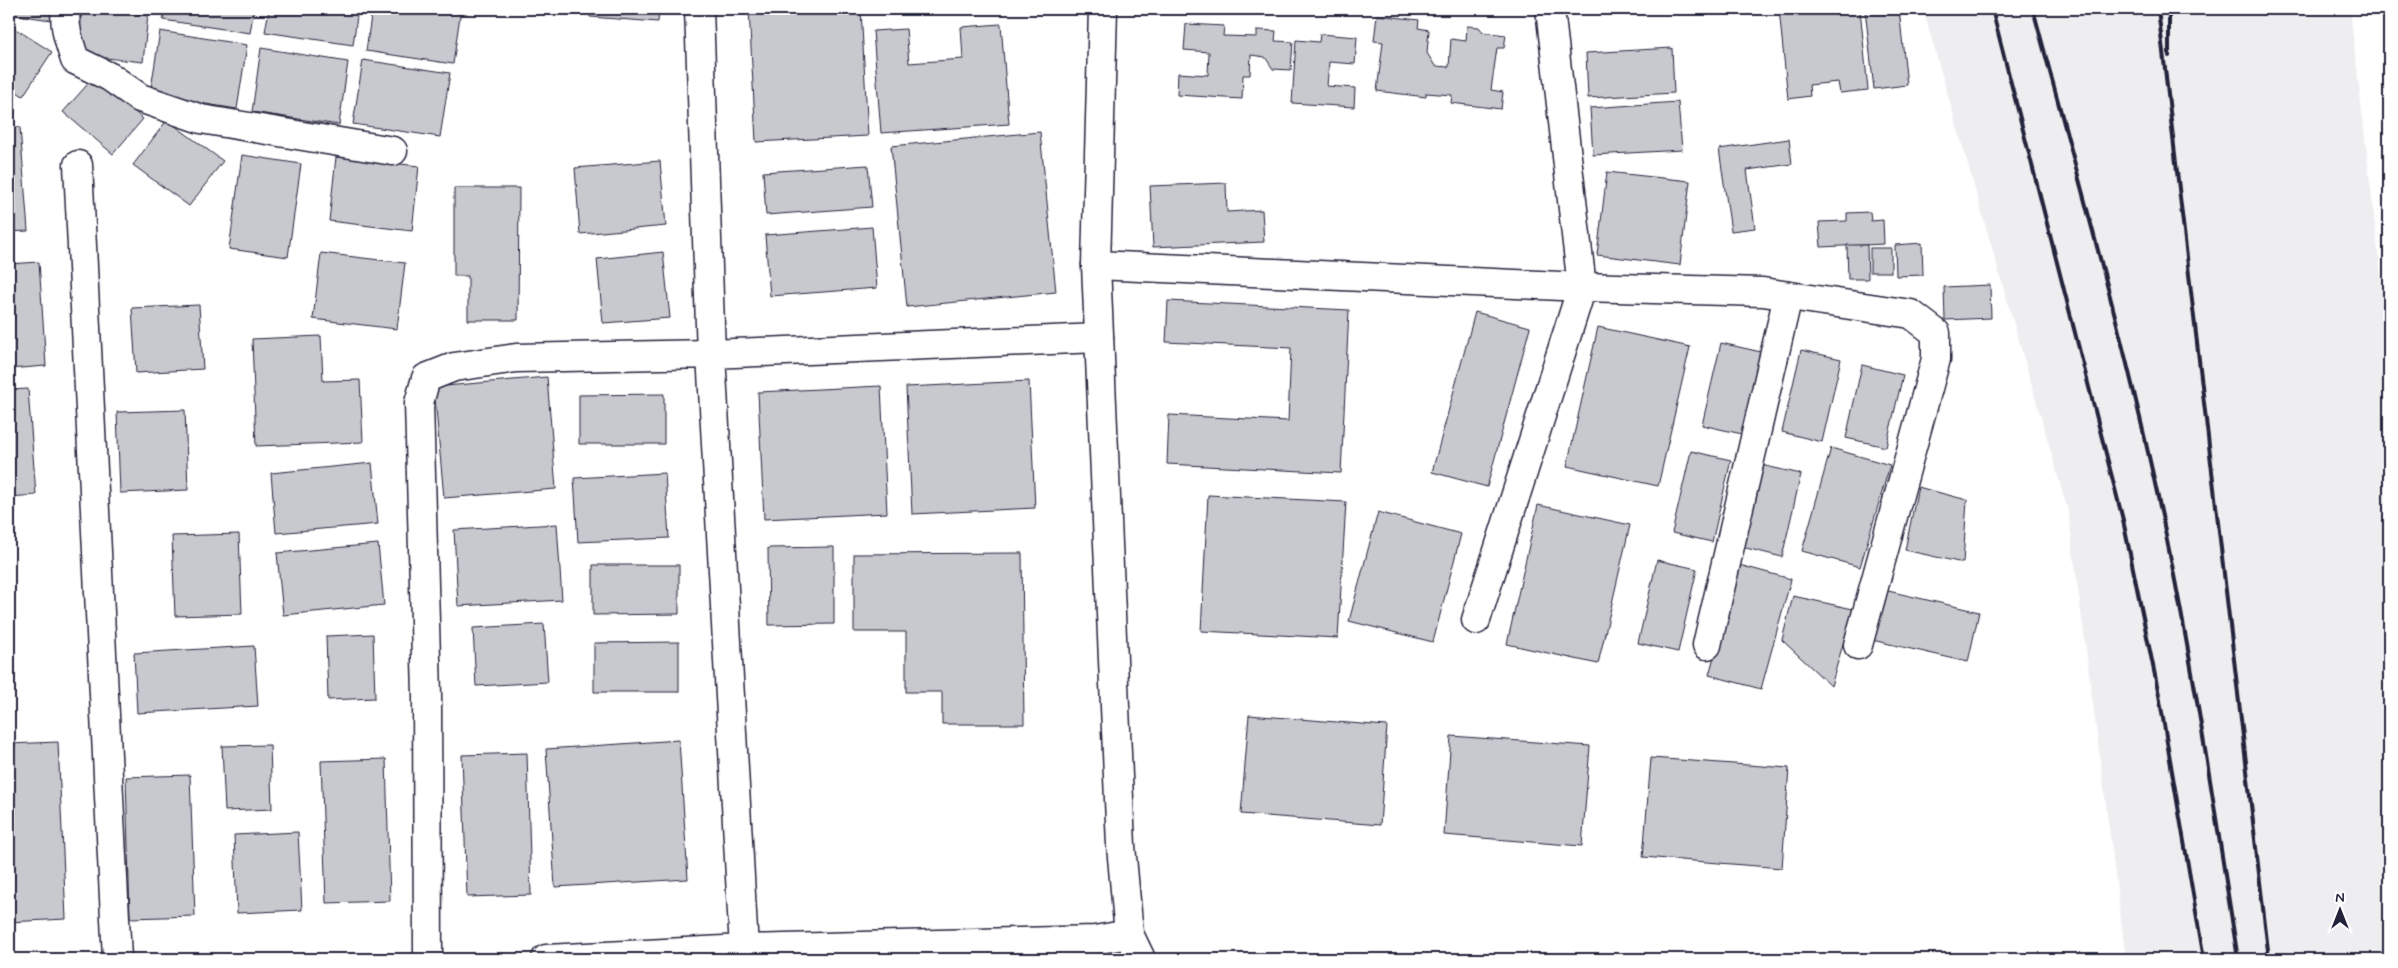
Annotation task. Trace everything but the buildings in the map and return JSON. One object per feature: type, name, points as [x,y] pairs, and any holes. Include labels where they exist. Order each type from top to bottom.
[{"type":"street","points":[[66,9],[65,16],[69,42],[75,60],[110,77],[140,98],[201,119],[393,151]]},
{"type":"street","points":[[699,9],[711,354],[744,949]]},
{"type":"street","points":[[1476,620],[1582,287],[1550,9]]},
{"type":"street","points":[[1097,10],[1096,265],[1122,846],[1129,934],[1141,959]]},
{"type":"street","points":[[78,165],[117,959]]},
{"type":"street","points":[[1096,265],[1582,287],[1763,292],[1911,314],[1936,333],[1936,359],[1858,645]]},
{"type":"street","points":[[1707,645],[1788,296]]},
{"type":"street","points":[[428,959],[427,695],[420,403],[426,378],[454,367],[516,358],[711,354],[1099,338]]},
{"type":"street","points":[[546,959],[622,957],[744,949],[774,954],[916,952],[1095,940],[1129,934]]},
{"type":"shaded area","points":[[1923,9],[2350,9],[2389,345],[2389,959],[2126,959],[2068,511]]},
{"type":"railway","points":[[1992,9],[2123,520],[2159,695],[2204,959]]},
{"type":"railway","points":[[2033,9],[2117,325],[2162,516],[2194,682],[2238,959]]},
{"type":"railway","points":[[2158,9],[2269,959]]},
{"type":"railway","points":[[2169,9],[2169,56]]}]
